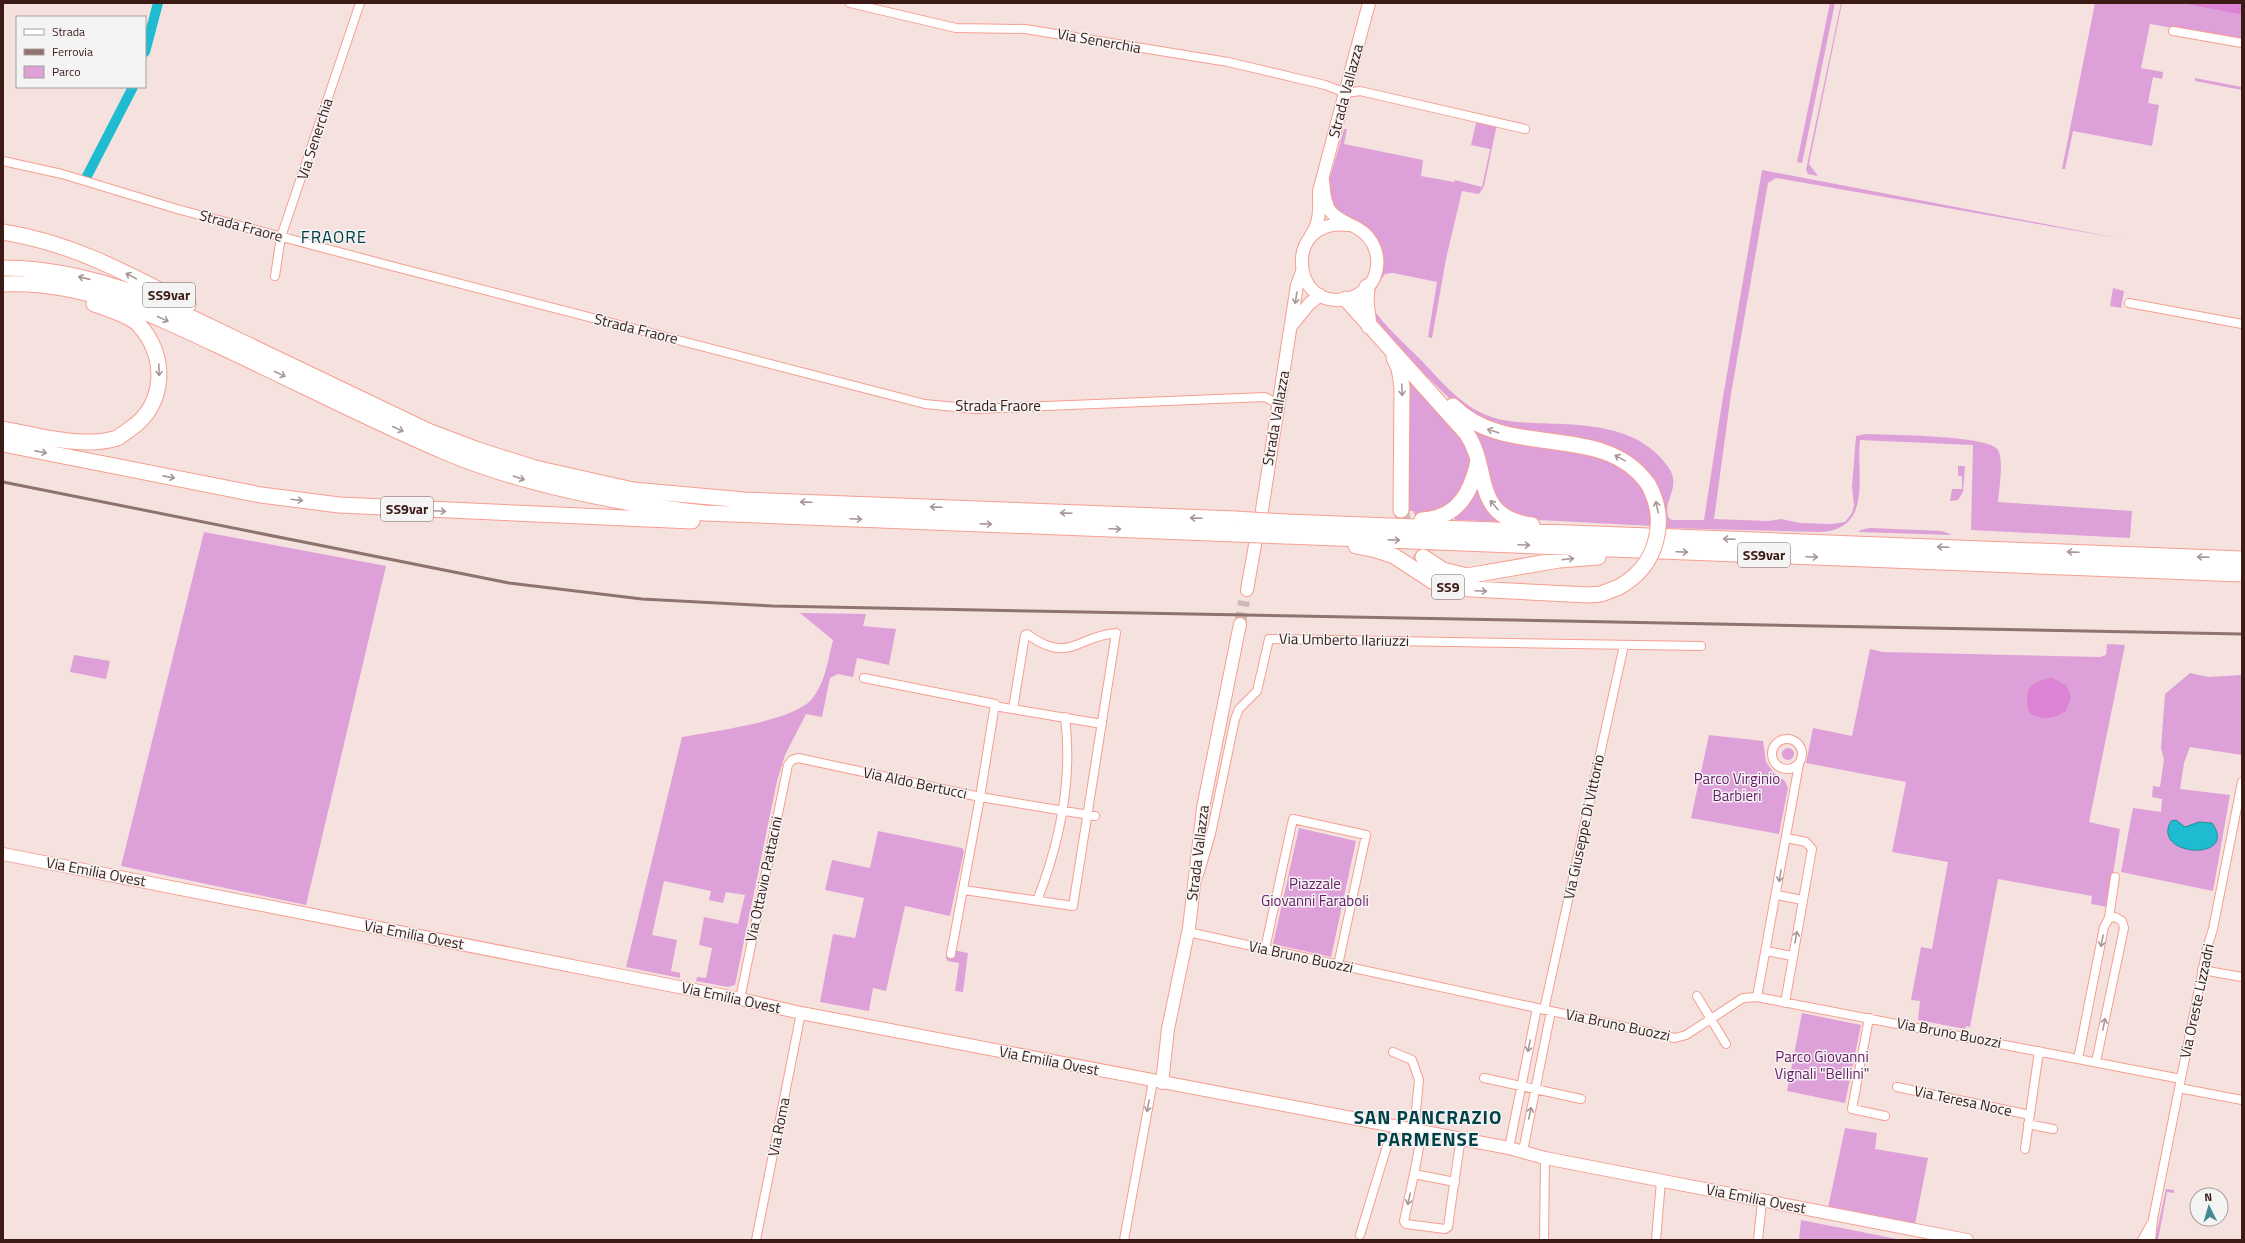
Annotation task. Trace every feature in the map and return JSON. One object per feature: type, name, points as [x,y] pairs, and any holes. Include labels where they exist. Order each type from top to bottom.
[{"type":"highway","name":"SS9var","points":[[3,232],[49,241],[95,258],[263,345],[326,381]]},
{"type":"highway","points":[[3,268],[70,274],[132,291],[326,381],[428,431],[478,450],[535,468],[633,490],[744,500],[1235,527]]},
{"type":"highway","points":[[3,284],[45,286],[76,290],[126,304],[162,319],[451,454],[528,481],[593,496],[684,512],[817,518],[1235,527]]},
{"type":"highway","points":[[1368,287],[1366,301],[1369,326]]},
{"type":"highway","points":[[3,289],[44,293],[77,300],[106,308],[137,323],[152,342],[156,352],[159,383],[155,398],[138,424],[117,437],[98,440],[71,441],[3,428]]},
{"type":"highway","name":"SS9","points":[[1346,299],[1467,434],[1473,446],[1477,464],[1490,502],[1505,516],[1519,522],[1540,526],[1628,530],[1680,537]]},
{"type":"highway","name":"SS9","points":[[1384,342],[1394,357],[1401,381],[1401,510]]},
{"type":"highway","name":"SS9","points":[[1286,529],[1382,552],[1403,562],[1434,582],[1459,589],[1588,595],[1601,594],[1619,587],[1641,570],[1656,542],[1659,515],[1655,499],[1648,484],[1629,463],[1606,451],[1507,435],[1477,425],[1459,412],[1417,370],[1394,353]]},
{"type":"highway","name":"SS9var","points":[[3,444],[246,492],[339,505],[758,524],[817,518]]},
{"type":"highway","name":"SS9","points":[[1320,523],[1341,518],[1415,520],[1441,517],[1454,509],[1465,498],[1471,487],[1477,464]]},
{"type":"highway","name":"SS9var","points":[[1286,529],[1320,523],[2242,559]]},
{"type":"highway","name":"SS9var","points":[[1235,527],[1630,550],[2242,574]]},
{"type":"highway","name":"SS9","points":[[1423,557],[1442,570],[1467,576],[1559,560],[1618,554],[1630,550]]},
{"type":"street","name":"Via Senerchia","points":[[275,276],[282,237],[360,3]]},
{"type":"street","name":"Via Senerchia","points":[[850,3],[956,28],[1025,29],[1228,62],[1325,85],[1346,93]]},
{"type":"street","name":"Strada Vallazza","points":[[1262,510],[1298,285],[1302,272],[1302,254],[1310,237],[1317,227],[1319,215],[1319,191],[1369,3]]},
{"type":"street","points":[[2173,31],[2242,43]]},
{"type":"street","points":[[1346,93],[1360,91],[1525,129]]},
{"type":"street","name":"Strada Fraore","points":[[3,161],[62,174],[177,209],[282,237],[925,404],[975,408],[1265,396],[1278,404]]},
{"type":"street","name":"Strada Vallazza","points":[[1323,180],[1324,196],[1330,211],[1348,225],[1363,232],[1370,239],[1377,254],[1376,272],[1368,287]]},
{"type":"street","points":[[1310,237],[1327,226],[1348,225]]},
{"type":"street","points":[[1302,272],[1312,289],[1320,295],[1333,299],[1346,299],[1358,295],[1368,287]]},
{"type":"street","name":"Strada Vallazza","points":[[1292,325],[1309,304],[1320,295]]},
{"type":"street","points":[[2128,303],[2242,324]]},
{"type":"street","points":[[1245,595],[1256,545]]},
{"type":"street","name":"Strada Vallazza","points":[[1158,1082],[1188,932],[1203,808],[1240,624]]},
{"type":"street","points":[[964,890],[1073,906],[1091,815],[1102,724],[1116,633],[1102,635],[1068,648],[1049,646],[1039,642],[1029,634],[1025,635],[1013,709]]},
{"type":"street","name":"Via Umberto Ilariuzzi","points":[[1192,905],[1209,843],[1235,719],[1239,709],[1257,691],[1269,639],[1701,646]]},
{"type":"street","name":"Via Giuseppe Di Vittorio","points":[[1544,1010],[1624,645]]},
{"type":"street","points":[[864,678],[994,704],[994,706],[1102,724]]},
{"type":"street","name":"Via Aldo Bertucci","points":[[792,760],[798,758],[980,797],[994,706]]},
{"type":"street","points":[[1037,901],[1055,850],[1063,810],[1067,769],[1065,718]]},
{"type":"street","points":[[1757,997],[1777,895],[1799,764],[1803,755],[1799,745],[1791,739],[1780,741],[1774,748],[1772,757],[1777,766],[1786,769],[1799,764]]},
{"type":"street","name":"Via Ottavio Pattacini","points":[[740,999],[788,765],[792,760]]},
{"type":"street","points":[[1786,769],[1795,786]]},
{"type":"street","name":"Via Oreste Lizzadri","points":[[2151,1240],[2153,1219],[2180,1079],[2202,970],[2213,929],[2242,782]]},
{"type":"street","points":[[951,954],[980,797],[1091,815]]},
{"type":"street","points":[[1264,949],[1293,819],[1366,834],[1338,965]]},
{"type":"street","points":[[1784,1003],[1812,850],[1806,842],[1787,838]]},
{"type":"street","name":"Via Emilia Ovest","points":[[3,854],[740,999],[801,1014],[1158,1082],[1392,1129],[1418,1131],[1509,1148],[1545,1158],[1967,1240]]},
{"type":"street","points":[[2078,1059],[2104,927],[2109,918],[2115,877]]},
{"type":"street","points":[[1777,895],[1802,900]]},
{"type":"street","points":[[2096,1062],[2124,928],[2119,918],[2109,918]]},
{"type":"street","name":"Via Bruno Buozzi","points":[[1188,932],[1675,1038],[1683,1037],[1743,998],[1757,997],[2180,1079]]},
{"type":"street","points":[[1766,951],[1792,956]]},
{"type":"street","points":[[2202,970],[2242,977]]},
{"type":"street","points":[[1697,996],[1726,1044]]},
{"type":"street","points":[[1509,1148],[1521,1086],[1544,1010]]},
{"type":"street","points":[[1523,1151],[1535,1089],[1544,1010]]},
{"type":"street","name":"Via Roma","points":[[756,1240],[801,1014]]},
{"type":"street","points":[[1869,1018],[1852,1109],[1885,1116]]},
{"type":"street","points":[[2025,1149],[2039,1051]]},
{"type":"street","points":[[1393,1052],[1412,1060],[1418,1074],[1418,1131],[1414,1174],[1404,1221],[1406,1224],[1445,1229],[1448,1227],[1460,1140]]},
{"type":"street","points":[[1484,1078],[1581,1100]]},
{"type":"street","points":[[1124,1240],[1144,1130],[1158,1082]]},
{"type":"street","name":"Via Teresa Noce","points":[[1897,1087],[2030,1115]]},
{"type":"street","points":[[2179,1088],[2242,1100]]},
{"type":"street","points":[[2028,1124],[2053,1129]]},
{"type":"street","points":[[1360,1235],[1387,1146]]},
{"type":"street","points":[[1544,1240],[1545,1158]]},
{"type":"street","points":[[1414,1174],[1455,1178]]},
{"type":"street","points":[[1656,1240],[1661,1181]]},
{"type":"street","points":[[1758,1240],[1762,1201]]},
{"type":"street","name":"Via Oreste Lizzadri","points":[[2142,1240],[2153,1219]]},
{"type":"green space","points":[[1830,3],[1835,3],[1802,163],[1797,162]]},
{"type":"green space","points":[[1841,3],[1809,164],[1818,176],[1808,174],[1806,170]]},
{"type":"green space","points":[[2095,3],[2180,3],[2242,15],[2242,40],[2150,24],[2141,68],[2163,72],[2162,79],[2153,77],[2148,103],[2159,105],[2152,146],[2073,131],[2065,169],[2062,169]]},
{"type":"green space","points":[[2195,78],[2242,87],[2242,90],[2195,81]]},
{"type":"green space","points":[[1477,119],[1497,124],[1484,186],[1479,194],[1462,191],[1446,259],[1432,338],[1428,337],[1437,282],[1393,273],[1385,274],[1374,293],[1373,303],[1376,313],[1452,392],[1479,412],[1495,418],[1512,421],[1590,426],[1608,429],[1642,442],[1656,453],[1669,468],[1672,475],[1673,489],[1667,507],[1667,512],[1669,518],[1672,520],[1704,520],[1722,403],[1762,170],[2123,239],[1776,178],[1768,183],[1731,394],[1714,519],[1768,521],[1781,519],[1800,523],[1831,524],[1845,522],[1852,513],[1854,505],[1852,487],[1856,436],[1865,434],[1936,437],[1977,441],[1991,445],[1998,450],[2001,468],[1998,502],[2132,511],[2130,538],[1971,530],[1973,445],[1860,440],[1859,498],[1849,521],[1838,528],[1822,532],[1665,528],[1642,469],[1500,429],[1451,400],[1397,347],[1369,313],[1381,258],[1338,214],[1330,200],[1329,181],[1344,129],[1347,129],[1344,144],[1423,160],[1421,176],[1454,182],[1455,180],[1482,187],[1490,149],[1471,145]]},
{"type":"green space","points":[[2113,288],[2124,291],[2121,308],[2110,306]]},
{"type":"green space","points":[[1409,381],[1439,412],[1460,438],[1467,451],[1470,464],[1469,476],[1454,504],[1416,517],[1413,511],[1406,511],[1407,382]]},
{"type":"green space","points":[[1473,430],[1587,453],[1617,462],[1646,492],[1653,526],[1520,519],[1496,501]]},
{"type":"green space","points":[[1958,466],[1965,466],[1963,492],[1958,500],[1950,501],[1952,489],[1962,489],[1962,476],[1958,476]]},
{"type":"green space","points":[[1477,488],[1504,522],[1455,520],[1454,517]]},
{"type":"green space","points":[[1870,528],[1942,531],[1952,535],[1859,532],[1860,530]]},
{"type":"green space","points":[[204,532],[386,566],[306,905],[121,866]]},
{"type":"green space","points":[[800,613],[866,614],[863,626],[896,629],[889,665],[857,658],[853,677],[838,674],[830,678],[822,717],[806,714],[785,755],[777,781],[735,985],[728,987],[696,981],[697,977],[706,978],[712,948],[699,945],[704,917],[738,924],[745,895],[726,892],[723,903],[709,900],[711,891],[664,881],[652,935],[677,940],[671,971],[680,973],[680,978],[626,967],[682,737],[769,720],[801,708],[811,700],[820,687],[823,679],[833,640]]},
{"type":"green space","points":[[2107,644],[2125,645],[2089,822],[2120,829],[2108,907],[2091,904],[2092,896],[1998,879],[1970,1027],[1966,1026],[1965,1029],[1918,1020],[1920,1001],[1911,1000],[1921,947],[1932,949],[1948,862],[1892,852],[1906,782],[1806,763],[1813,728],[1852,736],[1870,649],[1883,652],[2100,657],[2106,655]]},
{"type":"green space","points":[[74,655],[110,661],[106,679],[70,672]]},
{"type":"green space","points":[[2190,673],[2208,677],[2242,675],[2242,755],[2190,747],[2184,763],[2180,789],[2230,795],[2213,891],[2121,872],[2133,808],[2161,812],[2162,799],[2152,797],[2153,786],[2160,787],[2164,760],[2161,748],[2165,694]]},
{"type":"green space","name":"Parco Virginio Barbieri","points":[[1709,735],[1763,741],[1766,762],[1774,773],[1785,781],[1788,788],[1779,834],[1691,818]]},
{"type":"green space","points":[[1790,748],[1793,749],[1793,759],[1786,760],[1783,759],[1782,752],[1783,749]]},
{"type":"green space","name":"Piazzale Giovanni Faraboli","points":[[1299,828],[1356,841],[1331,957],[1273,944]]},
{"type":"green space","points":[[878,831],[962,848],[964,851],[950,916],[905,906],[886,991],[873,988],[869,1011],[820,1002],[833,934],[855,938],[864,898],[825,890],[832,860],[870,868]]},
{"type":"green space","points":[[948,949],[968,953],[963,992],[955,991],[959,963],[948,961],[946,958]]},
{"type":"green space","name":"Parco Giovanni Vignali \"Bellini\"","points":[[1802,1013],[1861,1025],[1845,1103],[1787,1091]]},
{"type":"green space","points":[[1845,1128],[1877,1133],[1875,1149],[1928,1158],[1915,1224],[1828,1208]]},
{"type":"green space","points":[[2166,1189],[2174,1190],[2174,1193],[2167,1192],[2158,1240],[2155,1240]]},
{"type":"green space","points":[[1801,1220],[1902,1240],[1799,1240]]},
{"type":"shaded area","points":[[2180,3],[2242,3],[2242,15]]},
{"type":"shaded area","points":[[2052,678],[2066,685],[2071,697],[2066,711],[2048,718],[2034,716],[2029,713],[2027,698],[2028,692],[2033,685],[2038,682]]},
{"type":"water","points":[[2176,820],[2185,827],[2199,822],[2212,823],[2217,836],[2214,844],[2206,849],[2194,850],[2182,848],[2172,842],[2168,833],[2171,821]]},
{"type":"waterway","points":[[146,48],[158,3]]},
{"type":"waterway","points":[[86,178],[132,88]]},
{"type":"tunnel","points":[[1401,510],[1408,538],[1423,557]]},
{"type":"tunnel","points":[[1240,624],[1244,601]]},
{"type":"tunnel","points":[[1387,1146],[1392,1131]]},
{"type":"railway","points":[[3,482],[509,583],[642,599],[773,606],[2242,634]]},
{"type":"district","name":"FRAORE","points":[[334,237]]},
{"type":"district","name":"SAN PANCRAZIO PARMENSE","points":[[1428,1128]]}]
